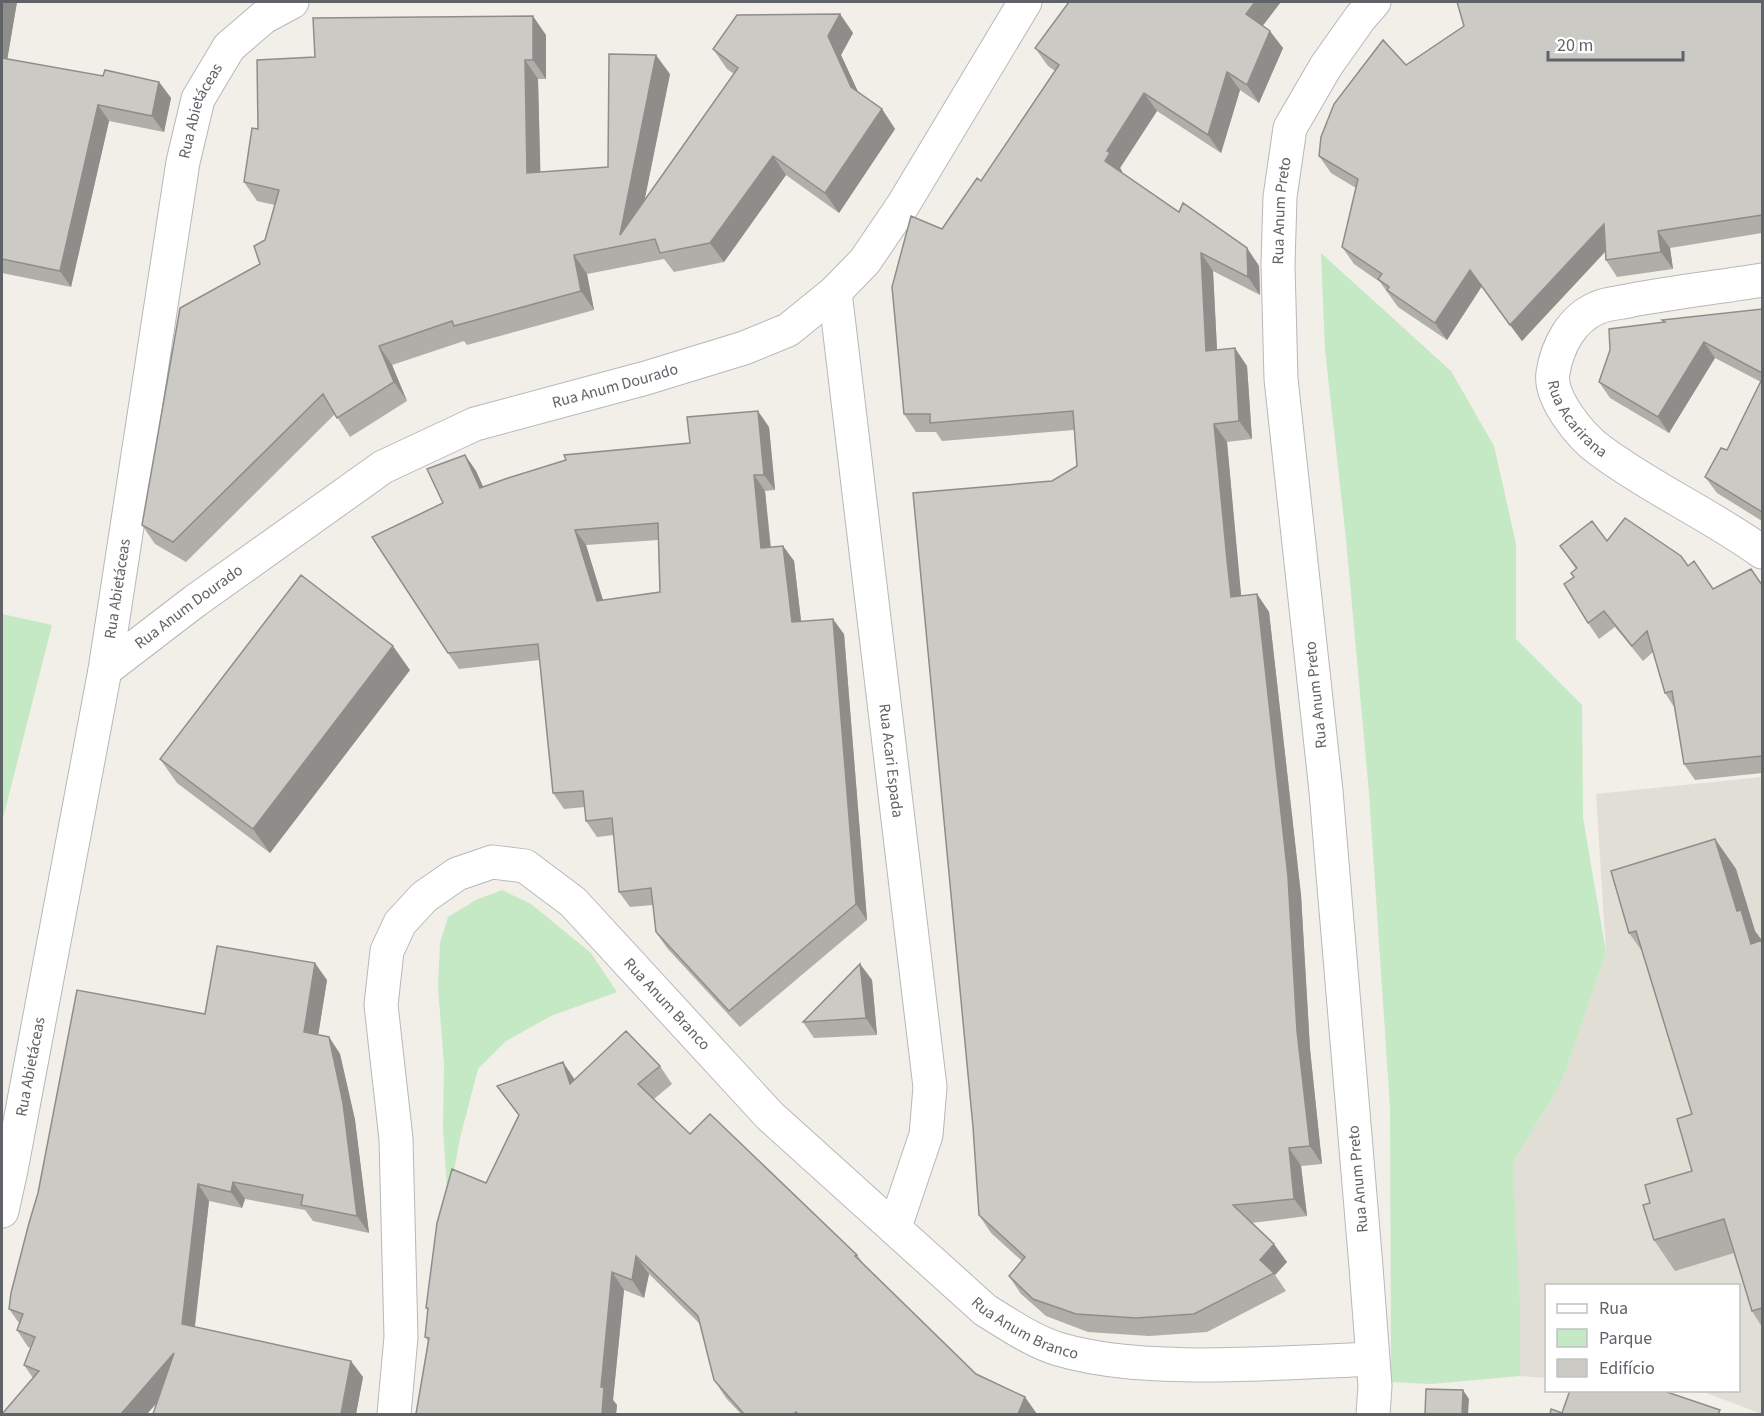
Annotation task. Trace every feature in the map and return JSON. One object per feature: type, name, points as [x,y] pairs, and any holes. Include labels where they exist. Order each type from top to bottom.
[{"type":"street","name":"Rua Abietáceas","points":[[2,1211],[105,670],[183,162],[198,99],[229,47],[264,17],[292,2]]},
{"type":"street","name":"Rua Anum Dourado","points":[[105,670],[195,601],[383,467],[475,424],[646,378],[744,348],[788,330],[835,292],[865,261],[903,205],[1025,2]]},
{"type":"street","name":"Rua Anum Preto","points":[[1373,1414],[1375,1386],[1326,791],[1281,379],[1278,265],[1280,197],[1290,128],[1326,66],[1374,2]]},
{"type":"street","name":"Rua Acarirana","points":[[1762,280],[1647,297],[1597,308],[1578,320],[1568,332],[1555,362],[1551,383],[1575,426],[1599,450],[1638,476],[1731,529],[1762,552]]},
{"type":"street","name":"Rua Acari Espada","points":[[835,292],[930,1087],[926,1135],[895,1227]]},
{"type":"street","name":"Rua Anum Branco","points":[[394,1414],[401,1337],[396,1139],[381,1005],[387,951],[400,923],[424,897],[457,874],[492,862],[525,866],[573,902],[770,1116],[985,1310],[1024,1334],[1056,1348],[1102,1359],[1152,1364],[1253,1365],[1372,1359]]},
{"type":"shaded area","points":[[1762,777],[1762,1414],[1704,1392],[1740,1392],[1740,1284],[1545,1284],[1545,1378],[1520,1376],[1513,1163],[1562,1081],[1606,952],[1596,794]]},
{"type":"green space","points":[[1321,253],[1451,371],[1494,446],[1516,544],[1516,639],[1582,705],[1583,818],[1606,952],[1562,1081],[1513,1163],[1520,1314],[1520,1376],[1431,1384],[1391,1382],[1390,1107],[1369,793],[1346,539],[1325,350]]},
{"type":"green space","points":[[2,614],[52,625],[2,822]]},
{"type":"green space","points":[[502,890],[531,904],[591,953],[617,992],[551,1016],[506,1041],[478,1069],[460,1138],[448,1203],[443,1129],[444,1064],[438,987],[440,943],[448,917],[476,900]]},
{"type":"building","points":[[1069,2],[1255,2],[1246,14],[1270,31],[1247,85],[1227,72],[1208,135],[1144,93],[1107,151],[1110,153],[1105,161],[1179,212],[1183,203],[1247,248],[1248,277],[1201,253],[1206,351],[1235,348],[1239,421],[1214,424],[1231,597],[1257,594],[1288,877],[1297,1031],[1310,1146],[1289,1148],[1294,1199],[1233,1205],[1274,1244],[1260,1260],[1274,1273],[1194,1314],[1136,1318],[1076,1314],[1033,1299],[1009,1276],[1025,1257],[979,1215],[973,1127],[913,493],[1052,481],[1077,466],[1073,411],[930,423],[930,414],[904,414],[892,287],[911,216],[942,229],[977,178],[981,181],[1059,65],[1035,48]]},
{"type":"building","points":[[1457,2],[1762,2],[1762,215],[1658,231],[1661,252],[1606,260],[1604,224],[1510,325],[1470,270],[1435,323],[1387,290],[1389,287],[1378,279],[1382,274],[1342,247],[1358,179],[1319,156],[1321,137],[1334,104],[1383,40],[1406,65],[1464,26]]},
{"type":"building","points":[[840,14],[828,36],[851,87],[882,109],[825,193],[773,156],[710,243],[660,253],[655,239],[574,255],[581,291],[454,326],[452,321],[379,346],[394,382],[337,418],[323,394],[173,542],[142,525],[180,308],[260,264],[254,246],[265,240],[279,190],[244,182],[252,128],[258,129],[257,60],[315,57],[313,18],[533,16],[533,60],[525,60],[527,173],[608,167],[609,54],[656,55],[620,235],[738,68],[713,49],[737,15]]},
{"type":"building","points":[[2,58],[103,76],[105,70],[159,82],[152,116],[98,105],[60,271],[2,259]]},
{"type":"building","points":[[1762,309],[1762,373],[1704,342],[1658,417],[1599,382],[1610,350],[1609,329],[1665,322],[1662,320]]},
{"type":"building","points":[[1762,379],[1762,512],[1705,477],[1721,448],[1727,450]]},
{"type":"building","points":[[758,411],[764,475],[754,475],[761,548],[783,546],[792,622],[833,619],[856,904],[729,1011],[656,932],[651,888],[619,892],[612,818],[586,821],[583,791],[553,793],[538,644],[448,653],[372,537],[443,503],[427,469],[465,455],[480,488],[566,460],[564,455],[690,443],[687,417]],"holes":[[[658,523],[660,592],[597,601],[575,530]]]},
{"type":"building","points":[[1625,518],[1681,556],[1688,566],[1694,561],[1713,589],[1751,569],[1762,585],[1762,756],[1684,764],[1672,691],[1665,693],[1647,631],[1632,646],[1604,611],[1588,623],[1564,584],[1574,577],[1571,573],[1577,568],[1560,546],[1592,521],[1607,541]]},
{"type":"building","points":[[301,575],[393,646],[253,829],[160,759]]},
{"type":"building","points":[[1715,839],[1737,911],[1741,910],[1751,944],[1762,940],[1762,1308],[1752,1311],[1724,1219],[1654,1240],[1643,1205],[1650,1203],[1645,1185],[1692,1171],[1677,1119],[1692,1114],[1636,931],[1629,933],[1611,871]]},
{"type":"building","points":[[217,946],[315,963],[304,1032],[329,1037],[343,1103],[357,1216],[301,1205],[303,1195],[233,1182],[231,1192],[198,1184],[182,1324],[351,1361],[341,1414],[153,1414],[174,1353],[121,1414],[2,1414],[39,1371],[24,1365],[35,1337],[17,1330],[23,1314],[9,1309],[11,1293],[38,1193],[77,990],[205,1014]]},
{"type":"building","points":[[860,964],[866,1018],[803,1022]]},
{"type":"building","points":[[626,1031],[660,1066],[638,1084],[690,1134],[710,1114],[857,1255],[855,1256],[976,1374],[1025,1397],[1018,1414],[798,1414],[796,1412],[793,1414],[744,1414],[714,1380],[698,1316],[636,1256],[632,1280],[612,1272],[601,1387],[604,1387],[602,1414],[416,1414],[429,1338],[425,1337],[428,1308],[426,1308],[437,1223],[452,1169],[486,1183],[519,1115],[497,1086],[563,1062],[570,1084]]},
{"type":"building","points":[[1426,1389],[1463,1390],[1462,1414],[1425,1414]]},
{"type":"building","points":[[1569,1392],[1667,1392],[1720,1410],[1718,1414],[1550,1414],[1551,1409],[1562,1413]]}]
